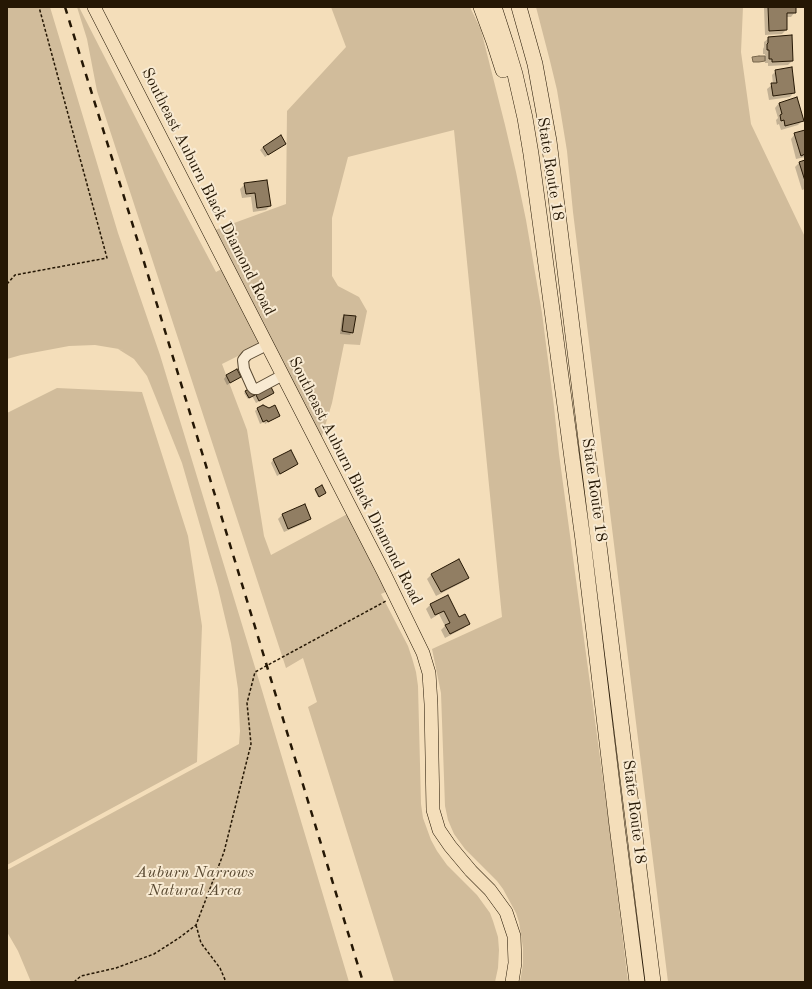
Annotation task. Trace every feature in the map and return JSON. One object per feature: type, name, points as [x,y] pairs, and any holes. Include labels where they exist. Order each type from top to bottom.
[{"type":"highway","points":[[482,7],[502,65],[516,125],[536,189]]},
{"type":"highway","name":"State Route 18","points":[[494,7],[515,74],[525,118],[536,189],[583,540],[637,982]]},
{"type":"highway","name":"State Route 18","points":[[520,7],[535,64],[548,141],[653,982]]},
{"type":"main road","name":"Southeast Auburn Black Diamond Road","points":[[94,7],[423,653],[429,673],[431,704],[433,810],[439,830],[450,846],[490,890],[506,912],[514,936],[515,963],[512,982]]},
{"type":"lane","points":[[267,345],[247,355],[243,360],[244,369],[252,386],[254,389],[257,389],[282,375]]},
{"type":"path","points":[[7,284],[15,275],[107,258],[39,7]]},
{"type":"path","points":[[74,982],[81,976],[116,968],[154,954],[196,925],[224,852],[251,744],[247,703],[256,672],[395,596]]},
{"type":"path","points":[[196,925],[201,943],[220,968],[226,982]]},
{"type":"green space","name":"Auburn Narrows Natural Area","points":[[7,7],[50,7],[118,233],[160,355],[349,982],[31,982],[18,951],[7,932],[7,870],[239,744],[240,731],[238,689],[231,643],[218,588],[182,463],[147,376],[134,359],[118,349],[125,350],[95,345],[69,346],[7,359]]},
{"type":"green space","points":[[77,7],[79,7],[216,272],[227,266],[266,342],[222,364],[247,430],[264,536],[271,555],[353,511],[392,589],[381,594],[408,646],[416,672],[418,686],[421,804],[423,818],[431,840],[437,851],[447,865],[477,895],[490,913],[498,937],[499,950],[498,968],[495,982],[394,982],[308,707],[317,702],[303,658],[286,668],[97,91],[87,39]]},
{"type":"green space","points":[[331,7],[470,7],[481,30],[516,172],[542,313],[559,454],[609,824],[628,982],[520,982],[523,964],[523,948],[516,913],[497,881],[465,849],[454,834],[448,820],[445,806],[441,693],[432,649],[502,617],[454,130],[348,157],[332,218],[332,276],[338,286],[359,297],[367,311],[360,345],[344,344],[332,403],[319,446],[215,230],[286,204],[287,111],[346,47]]},
{"type":"green space","points":[[536,7],[743,7],[741,52],[751,124],[805,237],[805,982],[668,982],[573,212],[567,151],[557,90]]},
{"type":"green space","points":[[57,388],[142,392],[188,536],[202,626],[197,762],[7,865],[7,413]]},
{"type":"shaded area","points":[[765,56],[765,61],[753,62],[752,57]]},
{"type":"building","points":[[768,7],[796,7],[796,13],[787,13],[787,30],[769,31]]},
{"type":"building","points":[[792,35],[793,61],[772,62],[772,59],[769,59],[769,50],[767,50],[768,37]]},
{"type":"building","points":[[792,67],[795,93],[773,96],[771,83],[777,83],[775,70]]},
{"type":"building","points":[[797,97],[804,121],[785,126],[784,120],[781,121],[780,115],[782,114],[779,103]]},
{"type":"building","points":[[805,130],[805,154],[801,156],[794,133]]},
{"type":"building","points":[[281,135],[286,144],[268,155],[263,147]]},
{"type":"building","points":[[805,160],[805,181],[799,162]]},
{"type":"building","points":[[267,180],[271,206],[257,208],[255,193],[246,194],[244,183]]},
{"type":"building","points":[[344,315],[356,316],[353,333],[342,331]]},
{"type":"building","points":[[237,369],[241,377],[230,383],[226,375]]},
{"type":"building","points":[[270,385],[274,393],[259,401],[255,393]]},
{"type":"building","points":[[251,388],[255,395],[249,398],[245,391]]},
{"type":"building","points":[[263,405],[269,408],[275,405],[280,416],[268,422],[267,420],[263,422],[257,408]]},
{"type":"building","points":[[291,450],[298,464],[280,474],[273,459]]},
{"type":"building","points":[[322,485],[326,493],[319,497],[315,489]]},
{"type":"building","points":[[305,504],[311,519],[288,529],[282,514]]},
{"type":"building","points":[[459,559],[469,578],[441,592],[431,574]]},
{"type":"building","points":[[448,595],[459,617],[465,614],[470,624],[450,634],[445,625],[450,623],[444,611],[435,615],[430,604]]},
{"type":"railway","points":[[65,7],[363,982]]}]
